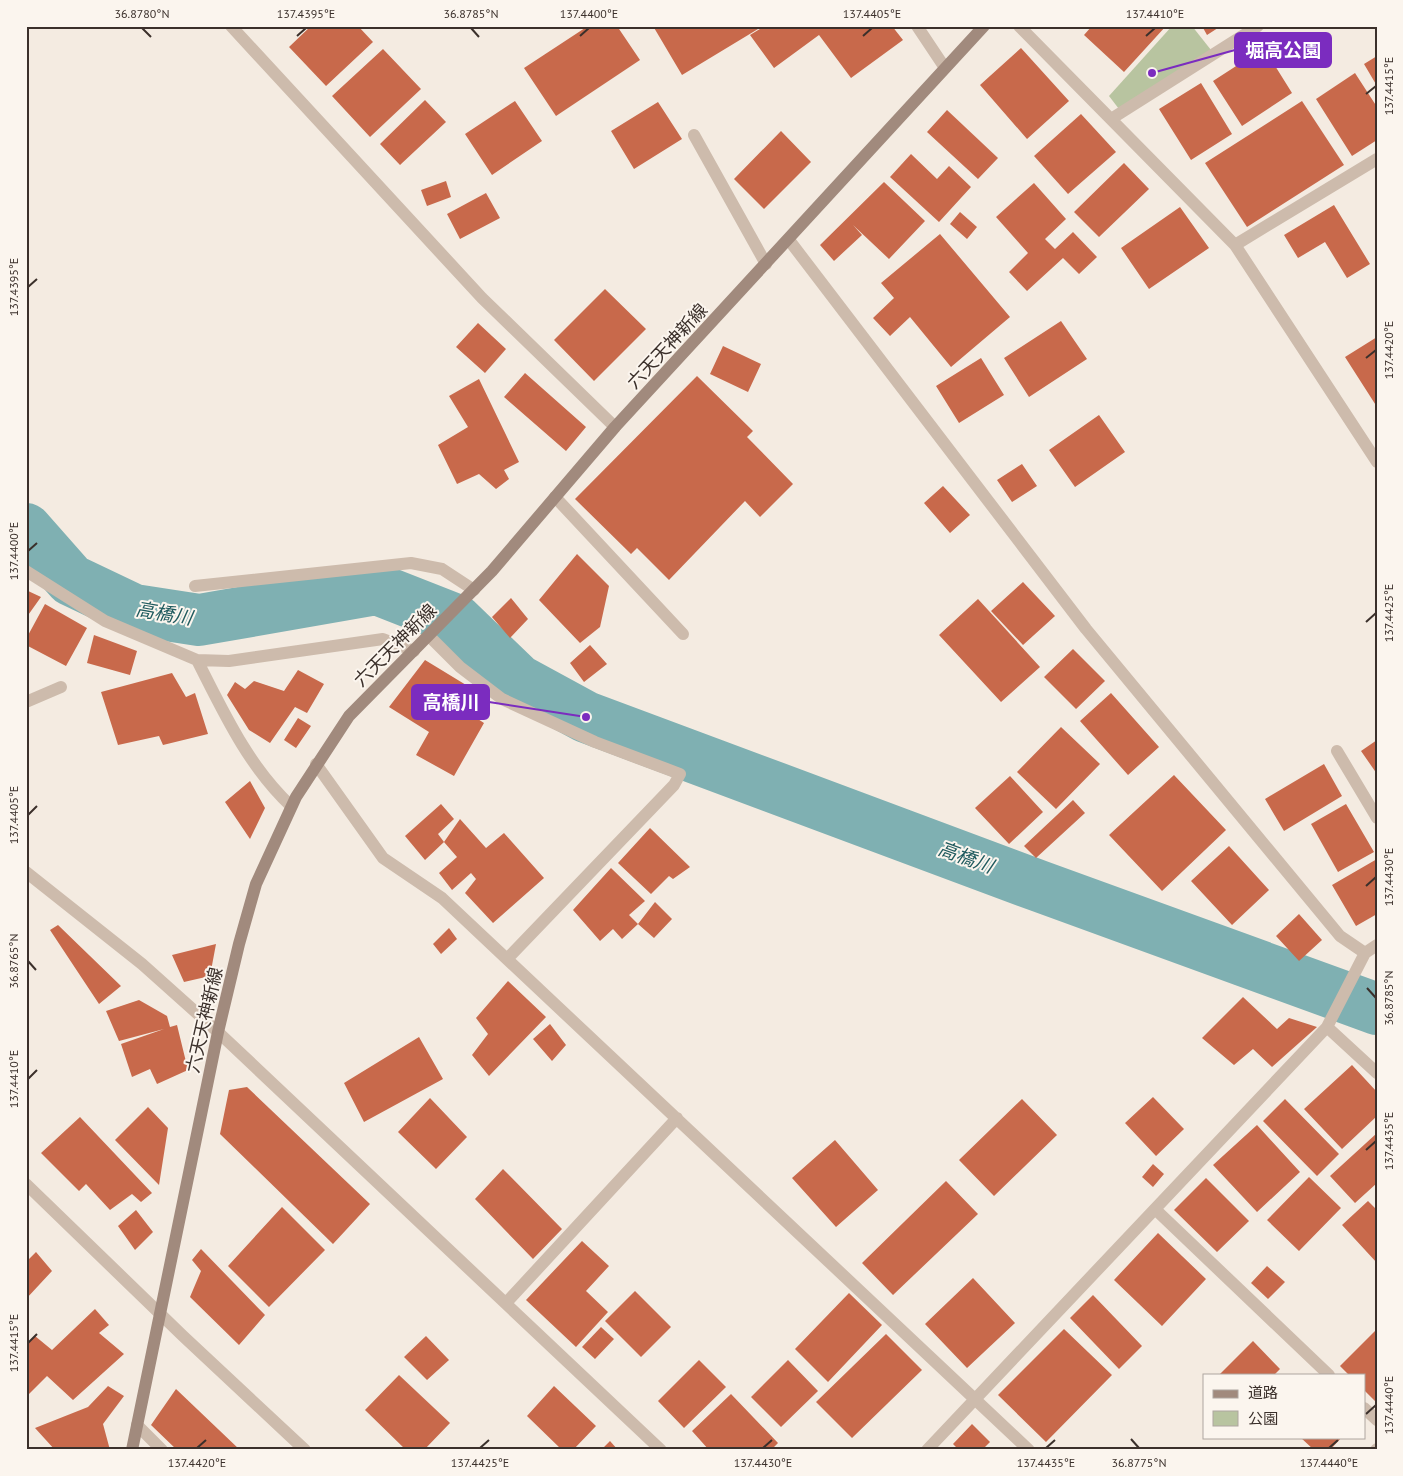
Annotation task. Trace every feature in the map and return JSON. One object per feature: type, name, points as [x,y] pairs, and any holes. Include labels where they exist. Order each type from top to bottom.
[{"type":"main road","name":"六天天神新線","points":[[132,1450],[218,1032],[256,884],[292,806],[316,764],[349,716],[464,602],[615,427],[984,26]]},
{"type":"street","points":[[231,26],[482,298],[615,427]]},
{"type":"street","points":[[917,26],[945,68]]},
{"type":"street","points":[[1019,26],[1235,245],[1375,453]]},
{"type":"street","points":[[1111,119],[1258,26]]},
{"type":"street","points":[[694,135],[766,264]]},
{"type":"street","points":[[1235,245],[1377,158]]},
{"type":"street","points":[[788,240],[1086,629],[1340,936],[1365,953]]},
{"type":"street","points":[[555,497],[683,634]]},
{"type":"street","points":[[195,586],[411,562],[442,569],[474,590]]},
{"type":"street","points":[[26,571],[105,621],[197,660],[229,661],[383,639],[414,651]]},
{"type":"street","points":[[429,636],[460,667],[502,698],[595,742],[680,774],[674,785],[507,959]]},
{"type":"street","points":[[197,660],[234,733],[278,794],[292,806]]},
{"type":"street","points":[[26,702],[62,687]]},
{"type":"street","points":[[1337,752],[1377,818]]},
{"type":"street","points":[[316,764],[383,858],[442,898],[1030,1450]]},
{"type":"street","points":[[26,872],[142,964],[218,1032],[661,1450]]},
{"type":"street","points":[[927,1450],[1327,1027],[1365,953],[1377,946]]},
{"type":"street","points":[[1327,1027],[1377,1073]]},
{"type":"street","points":[[506,1304],[677,1118]]},
{"type":"street","points":[[26,1184],[160,1314],[305,1450]]},
{"type":"street","points":[[1156,1210],[1328,1374]]},
{"type":"street","points":[[1366,1410],[1377,1420]]},
{"type":"street","points":[[138,1425],[162,1450]]},
{"type":"green space","points":[[1172,26],[1192,26],[1211,50],[1119,109],[1109,96]]},
{"type":"building","points":[[311,26],[358,26],[373,42],[326,86],[289,47]]},
{"type":"building","points":[[588,26],[617,26],[640,60],[556,116],[524,68]]},
{"type":"building","points":[[653,26],[763,26],[682,75]]},
{"type":"building","points":[[765,26],[892,26],[903,40],[851,78],[819,35],[774,68],[750,35]]},
{"type":"building","points":[[1092,26],[1166,26],[1124,72],[1084,35]]},
{"type":"building","points":[[1202,26],[1221,26],[1207,35]]},
{"type":"building","points":[[1021,48],[1069,101],[1027,139],[980,85]]},
{"type":"building","points":[[1264,48],[1292,93],[1242,126],[1213,81]]},
{"type":"building","points":[[383,49],[421,89],[370,137],[332,96]]},
{"type":"building","points":[[1377,56],[1377,86],[1364,64]]},
{"type":"building","points":[[1355,73],[1377,107],[1377,140],[1352,156],[1316,99]]},
{"type":"building","points":[[1201,83],[1232,134],[1191,160],[1159,109]]},
{"type":"building","points":[[425,100],[446,122],[400,165],[380,144]]},
{"type":"building","points":[[515,101],[542,141],[492,175],[465,134]]},
{"type":"building","points":[[1302,101],[1344,165],[1247,227],[1205,163]]},
{"type":"building","points":[[658,102],[682,139],[634,169],[611,131]]},
{"type":"building","points":[[947,110],[998,158],[978,179],[927,132]]},
{"type":"building","points":[[1081,114],[1116,152],[1068,194],[1034,156]]},
{"type":"building","points":[[781,131],[811,162],[764,209],[734,179]]},
{"type":"building","points":[[911,154],[937,179],[949,166],[971,187],[939,222],[890,177]]},
{"type":"building","points":[[1124,163],[1149,189],[1099,237],[1074,212]]},
{"type":"building","points":[[446,181],[451,197],[427,206],[421,190]]},
{"type":"building","points":[[884,182],[925,221],[889,259],[853,225],[862,235],[834,261],[820,245]]},
{"type":"building","points":[[1034,183],[1066,219],[1045,239],[1055,249],[1073,232],[1097,257],[1079,274],[1063,258],[1027,291],[1009,272],[1028,253],[996,217]]},
{"type":"building","points":[[486,193],[500,218],[460,239],[447,214]]},
{"type":"building","points":[[1334,205],[1370,264],[1347,278],[1325,242],[1298,258],[1284,235]]},
{"type":"building","points":[[1180,207],[1209,248],[1149,289],[1121,248]]},
{"type":"building","points":[[960,212],[977,227],[967,239],[950,224]]},
{"type":"building","points":[[940,234],[1010,317],[951,367],[910,317],[890,336],[873,318],[894,298],[881,283]]},
{"type":"building","points":[[605,289],[646,329],[594,381],[554,340]]},
{"type":"building","points":[[1061,321],[1087,359],[1029,397],[1004,358]]},
{"type":"building","points":[[478,323],[506,349],[485,373],[456,347]]},
{"type":"building","points":[[1377,337],[1377,407],[1345,357]]},
{"type":"building","points":[[723,346],[761,364],[748,392],[710,374]]},
{"type":"building","points":[[981,358],[1004,395],[959,423],[936,386]]},
{"type":"building","points":[[525,373],[586,427],[566,451],[504,397]]},
{"type":"building","points":[[697,376],[753,431],[747,437],[793,484],[760,517],[745,501],[669,580],[637,548],[631,554],[575,499]]},
{"type":"building","points":[[479,379],[519,462],[504,470],[509,479],[496,489],[479,474],[457,484],[438,445],[468,427],[449,396]]},
{"type":"building","points":[[1099,415],[1125,452],[1075,487],[1049,450]]},
{"type":"building","points":[[1022,464],[1037,486],[1012,502],[997,480]]},
{"type":"building","points":[[943,486],[970,515],[950,533],[924,503]]},
{"type":"building","points":[[577,554],[609,586],[600,627],[580,643],[539,600]]},
{"type":"building","points":[[1023,582],[1055,616],[1023,645],[991,611]]},
{"type":"building","points":[[26,590],[41,597],[26,618]]},
{"type":"building","points":[[511,598],[528,619],[510,638],[492,617]]},
{"type":"building","points":[[978,599],[1040,667],[1001,702],[939,635]]},
{"type":"building","points":[[45,604],[87,628],[66,666],[26,645],[26,639]]},
{"type":"building","points":[[94,635],[137,651],[130,675],[87,663]]},
{"type":"building","points":[[590,645],[607,664],[584,682],[570,663]]},
{"type":"building","points":[[1073,649],[1105,681],[1076,709],[1044,677]]},
{"type":"building","points":[[425,660],[471,688],[461,708],[484,723],[454,776],[416,755],[429,732],[389,707]]},
{"type":"building","points":[[298,670],[324,684],[307,713],[295,707],[270,743],[249,730],[227,695],[235,682],[245,689],[254,681],[284,691]]},
{"type":"building","points":[[172,673],[186,697],[195,693],[208,734],[163,745],[159,736],[118,745],[101,692]]},
{"type":"building","points":[[1111,693],[1159,747],[1128,775],[1080,721]]},
{"type":"building","points":[[298,718],[311,726],[296,748],[284,740]]},
{"type":"building","points":[[1061,727],[1100,764],[1056,809],[1017,772]]},
{"type":"building","points":[[1377,740],[1377,774],[1361,751]]},
{"type":"building","points":[[1324,764],[1342,796],[1284,831],[1265,799]]},
{"type":"building","points":[[1174,775],[1226,830],[1162,891],[1109,835]]},
{"type":"building","points":[[1010,776],[1043,812],[1009,844],[975,808]]},
{"type":"building","points":[[250,781],[265,808],[250,839],[225,802]]},
{"type":"building","points":[[1073,800],[1085,813],[1036,858],[1024,846]]},
{"type":"building","points":[[441,804],[454,819],[438,834],[444,842],[425,860],[405,836]]},
{"type":"building","points":[[1346,804],[1374,852],[1338,872],[1311,824]]},
{"type":"building","points":[[460,819],[486,848],[504,833],[544,878],[493,923],[465,893],[476,879],[471,873],[452,890],[439,873],[457,857],[444,842]]},
{"type":"building","points":[[650,828],[690,867],[673,879],[669,876],[651,894],[618,863]]},
{"type":"building","points":[[1229,846],[1269,890],[1232,925],[1191,881]]},
{"type":"building","points":[[1377,859],[1377,914],[1356,926],[1332,885]]},
{"type":"building","points":[[611,868],[645,901],[629,915],[638,924],[622,939],[613,929],[600,941],[573,910]]},
{"type":"building","points":[[655,902],[672,919],[654,938],[638,924]]},
{"type":"building","points":[[1299,914],[1322,940],[1299,961],[1276,936]]},
{"type":"building","points":[[58,925],[121,986],[99,1004],[50,930]]},
{"type":"building","points":[[449,928],[457,939],[441,954],[433,944]]},
{"type":"building","points":[[216,944],[210,976],[184,982],[172,955]]},
{"type":"building","points":[[508,981],[546,1017],[489,1076],[472,1055],[488,1034],[476,1018]]},
{"type":"building","points":[[1243,997],[1277,1029],[1289,1018],[1317,1027],[1272,1067],[1253,1049],[1234,1065],[1202,1038]]},
{"type":"building","points":[[139,1000],[167,1016],[170,1027],[177,1025],[188,1070],[157,1084],[150,1069],[132,1077],[121,1044],[164,1029],[119,1041],[106,1011]]},
{"type":"building","points":[[550,1024],[566,1045],[552,1061],[533,1039]]},
{"type":"building","points":[[419,1037],[443,1079],[364,1122],[344,1083]]},
{"type":"building","points":[[1352,1065],[1377,1092],[1377,1116],[1342,1149],[1304,1109]]},
{"type":"building","points":[[247,1087],[370,1204],[333,1244],[220,1134],[229,1090]]},
{"type":"building","points":[[1153,1097],[1184,1129],[1156,1156],[1125,1123]]},
{"type":"building","points":[[430,1098],[467,1137],[436,1169],[398,1132]]},
{"type":"building","points":[[1022,1099],[1057,1135],[994,1196],[959,1160]]},
{"type":"building","points":[[1285,1099],[1339,1154],[1317,1176],[1263,1121]]},
{"type":"building","points":[[148,1107],[168,1128],[159,1185],[115,1140]]},
{"type":"building","points":[[80,1117],[152,1193],[141,1202],[132,1194],[110,1210],[86,1184],[79,1191],[41,1153]]},
{"type":"building","points":[[1257,1125],[1300,1172],[1257,1212],[1213,1165]]},
{"type":"building","points":[[1377,1133],[1377,1183],[1355,1203],[1330,1176]]},
{"type":"building","points":[[835,1140],[878,1190],[836,1227],[792,1178]]},
{"type":"building","points":[[1153,1164],[1164,1174],[1153,1187],[1142,1177]]},
{"type":"building","points":[[503,1169],[562,1229],[533,1259],[475,1199]]},
{"type":"building","points":[[1309,1177],[1341,1208],[1299,1251],[1267,1220]]},
{"type":"building","points":[[1206,1178],[1249,1221],[1217,1252],[1174,1210]]},
{"type":"building","points":[[946,1181],[978,1214],[893,1295],[862,1263]]},
{"type":"building","points":[[1368,1201],[1377,1210],[1377,1263],[1342,1225]]},
{"type":"building","points":[[282,1207],[325,1250],[269,1307],[228,1266]]},
{"type":"building","points":[[136,1210],[153,1232],[135,1250],[118,1226]]},
{"type":"building","points":[[1158,1233],[1206,1279],[1162,1326],[1114,1280]]},
{"type":"building","points":[[582,1241],[609,1266],[586,1291],[608,1312],[576,1347],[526,1300]]},
{"type":"building","points":[[201,1249],[265,1315],[239,1345],[190,1297],[201,1271],[192,1260]]},
{"type":"building","points":[[36,1252],[52,1271],[26,1299],[26,1262]]},
{"type":"building","points":[[1267,1266],[1285,1282],[1268,1299],[1251,1283]]},
{"type":"building","points":[[973,1278],[1015,1323],[967,1368],[925,1324]]},
{"type":"building","points":[[635,1291],[671,1327],[641,1357],[605,1321]]},
{"type":"building","points":[[849,1293],[882,1325],[828,1382],[795,1349]]},
{"type":"building","points":[[1093,1295],[1142,1346],[1119,1369],[1070,1318]]},
{"type":"building","points":[[95,1309],[109,1325],[99,1333],[124,1354],[73,1400],[47,1376],[26,1397],[26,1346],[35,1336],[52,1350]]},
{"type":"building","points":[[601,1327],[614,1339],[595,1359],[582,1347]]},
{"type":"building","points":[[1064,1329],[1112,1375],[1046,1442],[998,1395]]},
{"type":"building","points":[[1377,1329],[1377,1403],[1366,1392],[1366,1374],[1348,1374],[1340,1366]]},
{"type":"building","points":[[886,1334],[922,1370],[852,1438],[816,1402]]},
{"type":"building","points":[[426,1336],[449,1360],[427,1380],[404,1357]]},
{"type":"building","points":[[1253,1341],[1280,1369],[1275,1374],[1220,1374]]},
{"type":"building","points":[[699,1360],[726,1387],[684,1428],[658,1401]]},
{"type":"building","points":[[788,1360],[818,1391],[781,1427],[751,1397]]},
{"type":"building","points":[[399,1375],[450,1423],[424,1450],[406,1450],[365,1410]]},
{"type":"building","points":[[108,1386],[124,1396],[103,1424],[110,1450],[55,1450],[35,1428],[88,1407]]},
{"type":"building","points":[[554,1386],[596,1426],[573,1450],[562,1450],[527,1416]]},
{"type":"building","points":[[176,1389],[240,1450],[177,1450],[151,1425]]},
{"type":"building","points":[[731,1394],[778,1443],[771,1450],[709,1450],[692,1431]]},
{"type":"building","points":[[972,1424],[990,1442],[982,1450],[959,1450],[953,1444]]},
{"type":"building","points":[[1301,1438],[1341,1438],[1330,1450],[1314,1450]]},
{"type":"building","points":[[610,1441],[618,1450],[601,1450]]},
{"type":"waterway","name":"高橋川","points":[[26,529],[71,580],[134,610],[199,620],[377,589],[456,620],[518,680],[586,717],[1039,886],[1377,1009]]},
{"type":"place","name":"堀高公園","points":[[1152,73]]},
{"type":"place","name":"高橋川","points":[[586,717]]}]
